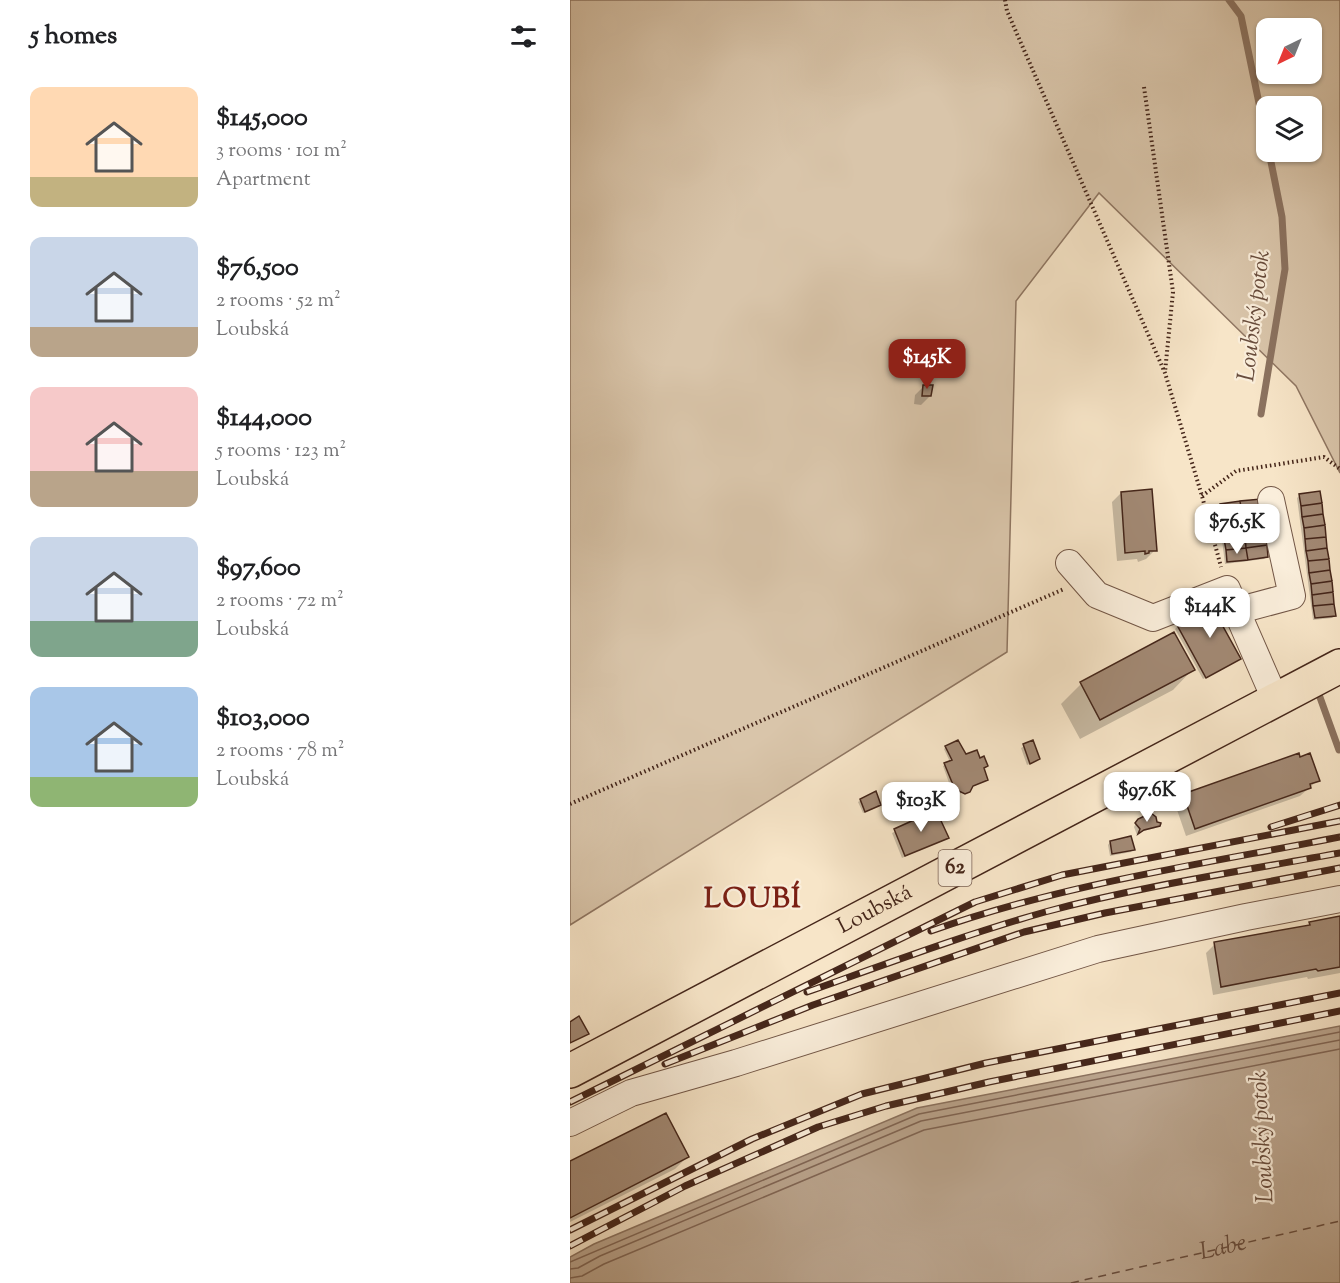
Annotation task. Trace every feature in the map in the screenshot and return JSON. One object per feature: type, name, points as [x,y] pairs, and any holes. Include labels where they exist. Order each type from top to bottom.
[{"type":"main road","name":"Loubská","points":[[570,1071],[1340,666]]},
{"type":"lane","points":[[1076,572],[1097,595],[1153,618],[1231,600],[1292,596],[1271,500]]},
{"type":"lane","points":[[1231,600],[1275,699]]},
{"type":"lane","points":[[570,1123],[631,1094],[1098,949],[1246,916],[1340,899]]},
{"type":"path","points":[[1005,0],[1007,11],[1165,373],[1231,600]]},
{"type":"path","points":[[1144,87],[1173,292],[1165,373]]},
{"type":"path","points":[[1202,496],[1236,471],[1324,457],[1340,469]]},
{"type":"path","points":[[570,804],[1076,572]]},
{"type":"shaded area","points":[[570,0],[1340,0],[1340,473],[1296,386],[1099,193],[1016,301],[1007,652],[570,925]]},
{"type":"water","name":"Labe","points":[[1340,1026],[1340,1283],[570,1283],[570,1257],[594,1244],[917,1108]]},
{"type":"building","points":[[923,385],[933,385],[931,396],[922,396]]},
{"type":"building","points":[[1152,489],[1157,551],[1149,551],[1145,554],[1145,551],[1125,553],[1121,492]]},
{"type":"building","points":[[1320,491],[1322,503],[1301,506],[1299,494]]},
{"type":"building","points":[[1261,499],[1262,511],[1242,514],[1240,501]]},
{"type":"building","points":[[1240,501],[1242,514],[1222,516],[1220,504]]},
{"type":"building","points":[[1322,503],[1323,514],[1302,517],[1301,506]]},
{"type":"building","points":[[1262,511],[1264,522],[1243,525],[1242,514]]},
{"type":"building","points":[[1242,514],[1243,525],[1223,527],[1222,516]]},
{"type":"building","points":[[1323,514],[1325,525],[1304,528],[1302,517]]},
{"type":"building","points":[[1264,522],[1265,534],[1245,536],[1243,525]]},
{"type":"building","points":[[1243,525],[1245,536],[1224,539],[1223,527]]},
{"type":"building","points":[[1325,525],[1326,537],[1305,539],[1304,528]]},
{"type":"building","points":[[1265,534],[1267,545],[1246,548],[1245,536]]},
{"type":"building","points":[[1245,536],[1246,548],[1226,550],[1224,539]]},
{"type":"building","points":[[1326,537],[1327,548],[1306,551],[1305,539]]},
{"type":"building","points":[[1267,545],[1268,557],[1248,560],[1246,548]]},
{"type":"building","points":[[1246,548],[1248,560],[1227,562],[1226,550]]},
{"type":"building","points":[[1327,548],[1329,559],[1308,561],[1306,551]]},
{"type":"building","points":[[1329,559],[1330,570],[1309,573],[1308,561]]},
{"type":"building","points":[[1330,570],[1332,581],[1311,584],[1309,573]]},
{"type":"building","points":[[1332,581],[1333,592],[1312,595],[1311,584]]},
{"type":"building","points":[[1333,592],[1334,604],[1313,606],[1312,595]]},
{"type":"building","points":[[1224,599],[1232,614],[1220,621],[1241,659],[1206,678],[1177,625]]},
{"type":"building","points":[[1334,604],[1336,616],[1315,618],[1313,606]]},
{"type":"building","points":[[1174,632],[1195,670],[1100,720],[1080,682]]},
{"type":"building","points":[[958,740],[966,754],[977,750],[980,758],[984,756],[988,766],[984,768],[988,780],[973,786],[970,792],[965,794],[956,792],[944,763],[952,760],[945,746]]},
{"type":"building","points":[[1033,740],[1040,759],[1030,764],[1023,744]]},
{"type":"building","points":[[1299,753],[1300,757],[1310,753],[1320,781],[1310,784],[1311,788],[1195,829],[1183,794]]},
{"type":"building","points":[[876,791],[881,805],[865,812],[860,799]]},
{"type":"building","points":[[936,810],[949,838],[905,856],[894,829]]},
{"type":"building","points":[[1151,813],[1156,817],[1157,822],[1161,823],[1160,826],[1138,834],[1140,829],[1135,823],[1138,819]]},
{"type":"building","points":[[1131,836],[1135,850],[1112,854],[1110,841]]},
{"type":"building","points":[[1340,916],[1340,967],[1318,971],[1316,969],[1221,987],[1214,942],[1310,925],[1309,922]]},
{"type":"building","points":[[579,1016],[589,1034],[570,1043],[570,1022]]},
{"type":"building","points":[[666,1113],[689,1157],[570,1218],[570,1161]]},
{"type":"waterway","name":"Loubský potok","points":[[1229,0],[1241,16],[1258,96]]},
{"type":"waterway","name":"Loubský potok","points":[[1261,414],[1285,269],[1282,217],[1271,162]]},
{"type":"waterway","name":"Loubský potok","points":[[1317,689],[1339,750]]},
{"type":"ferry route","points":[[1071,1283],[1340,1221]]},
{"type":"railway","points":[[1271,827],[1340,805]]},
{"type":"railway","points":[[570,1102],[975,902],[1062,875],[1340,821]]},
{"type":"railway","points":[[931,931],[1031,900],[1134,876],[1340,837]]},
{"type":"railway","points":[[807,992],[955,940],[1045,912],[1155,887],[1340,853]]},
{"type":"railway","points":[[665,1064],[813,1005],[1024,932],[1105,913],[1340,868]]},
{"type":"railway","points":[[570,1230],[752,1139],[862,1094],[986,1063],[1340,993]]},
{"type":"railway","points":[[570,1246],[685,1186],[818,1127],[886,1106],[989,1082],[1340,1011]]},
{"type":"district","name":"LOUBÍ","points":[[753,900]]}]
